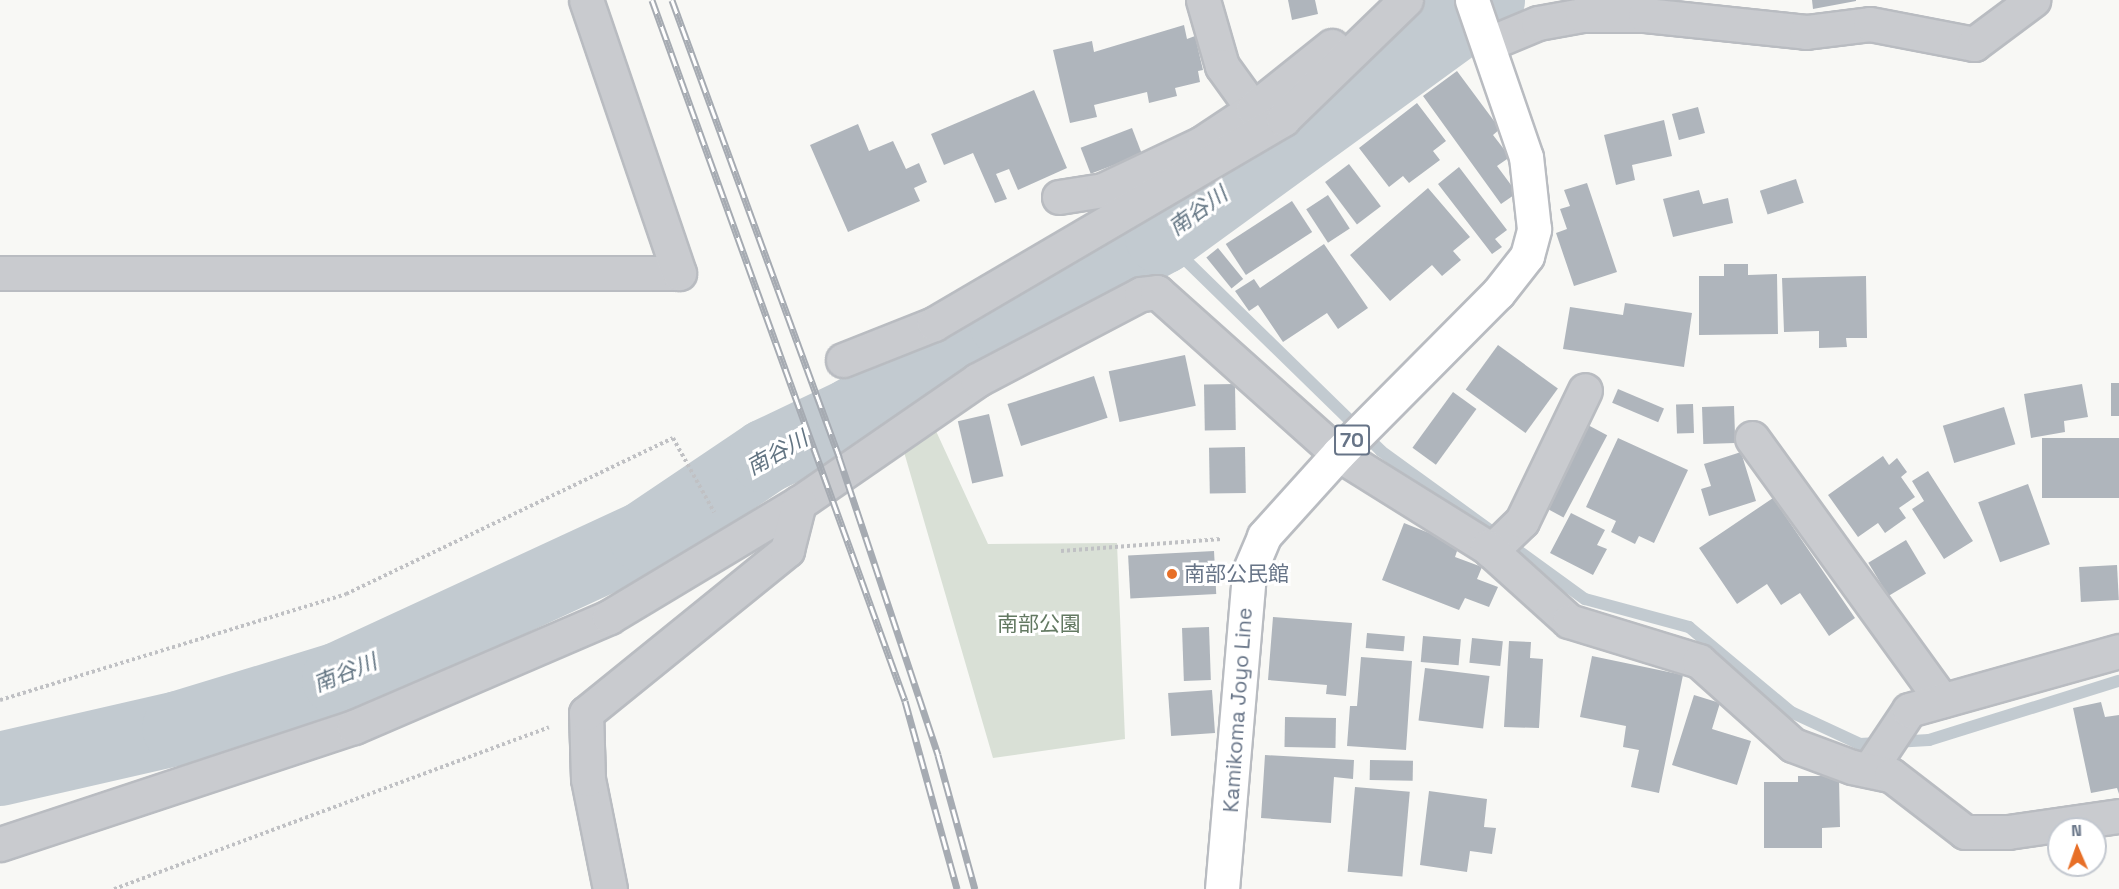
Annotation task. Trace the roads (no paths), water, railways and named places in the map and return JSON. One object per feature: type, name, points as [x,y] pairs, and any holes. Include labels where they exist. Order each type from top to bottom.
[{"type":"main road","name":"Kamikoma Joyo Line","points":[[1222,889],[1249,572],[1264,536],[1338,454],[1498,293],[1527,256],[1534,228],[1526,157],[1487,37],[1472,0]]},
{"type":"street","points":[[0,273],[679,273],[586,0]]},
{"type":"street","points":[[1203,0],[1222,66],[1253,109]]},
{"type":"street","points":[[1059,197],[1103,190],[1202,143],[1253,109],[1361,22],[1404,0]]},
{"type":"street","points":[[843,360],[934,324],[1282,119],[1404,0]]},
{"type":"street","points":[[1487,37],[1538,23],[1582,15],[1645,15],[1806,32],[1870,24],[1974,44],[2033,0]]},
{"type":"street","points":[[0,844],[354,727],[609,617],[799,503],[977,380],[1141,294],[1157,292],[1338,454],[1491,551],[1569,621],[1699,662],[1793,745],[1869,770],[1892,775],[1965,832],[2008,832],[2119,816]]},
{"type":"street","points":[[1491,551],[1522,521],[1585,390]]},
{"type":"street","points":[[1752,438],[1941,700]]},
{"type":"street","points":[[610,889],[588,779],[586,713],[787,550],[799,503]]},
{"type":"street","points":[[1869,770],[1909,710],[2119,651]]},
{"type":"waterway","name":"南谷川","points":[[0,769],[179,728],[339,679],[646,537],[766,456],[852,415],[1006,322],[1162,237],[1488,0]]},
{"type":"waterway","points":[[1162,237],[1381,451],[1585,599],[1689,627],[1791,712],[1860,744],[1929,740],[2119,681]]},
{"type":"railway","points":[[652,0],[905,701],[957,889]]},
{"type":"railway","points":[[672,0],[839,457],[938,755],[975,889]]},
{"type":"place","name":"南部公民館","points":[[1172,574]]},
{"type":"park label","name":"南部公園","points":[[1039,624]]}]
